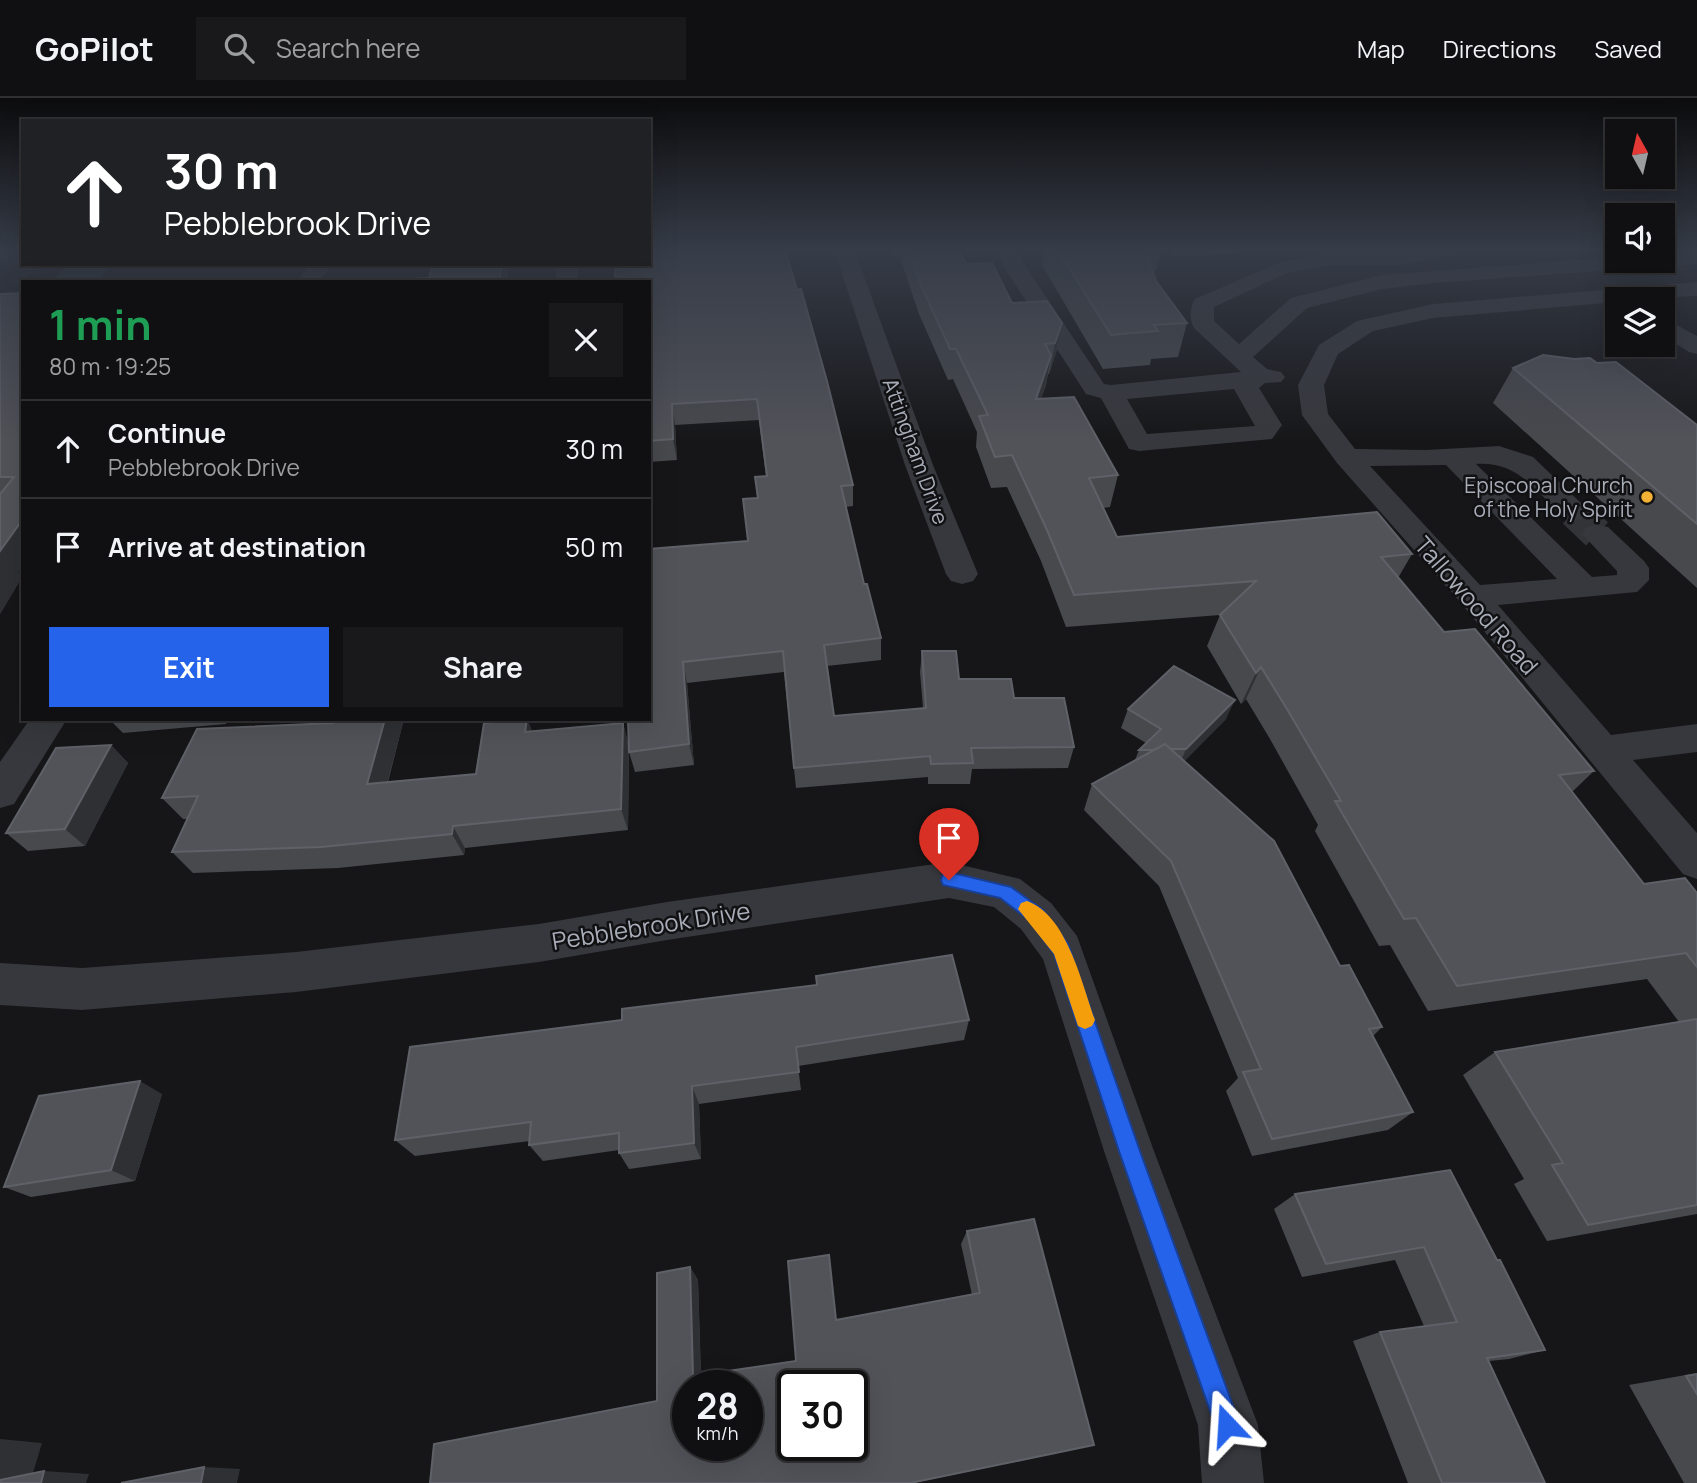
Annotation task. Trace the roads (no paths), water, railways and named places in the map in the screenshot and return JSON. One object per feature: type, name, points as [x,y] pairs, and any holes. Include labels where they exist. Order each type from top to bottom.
[{"type":"street","name":"Attingham Drive","points":[[866,314],[919,465],[962,574]]},
{"type":"street","points":[[1046,314],[1095,389],[1111,393],[1238,381],[1259,375],[1311,385],[1328,350],[1365,326],[1421,314]]},
{"type":"street","points":[[1202,314],[1202,323],[1259,375]]},
{"type":"street","points":[[1240,356],[1287,314]]},
{"type":"street","points":[[1111,393],[1139,443],[1264,433],[1269,425],[1246,387],[1259,375]]},
{"type":"street","name":"Tallowood Road","points":[[1311,385],[1315,415],[1346,457],[1472,596],[1697,862]]},
{"type":"street","points":[[1346,457],[1499,454],[1512,457],[1522,463],[1574,512]]},
{"type":"street","points":[[1453,456],[1584,588]]},
{"type":"street","points":[[1472,596],[1626,586],[1633,580],[1633,568],[1597,534]]},
{"type":"street","points":[[0,793],[48,721]]},
{"type":"street","points":[[1600,750],[1697,738]]},
{"type":"street","name":"Pebblebrook Drive","points":[[0,984],[82,989],[296,972],[539,943],[667,921],[949,880],[1005,892],[1036,916],[1062,950],[1130,1154],[1227,1425],[1233,1483]]},
{"type":"tunnel","points":[[1574,512],[1597,534]]},
{"type":"place","name":"Episcopal Church of the Holy Spirit","points":[[1647,497]]}]
